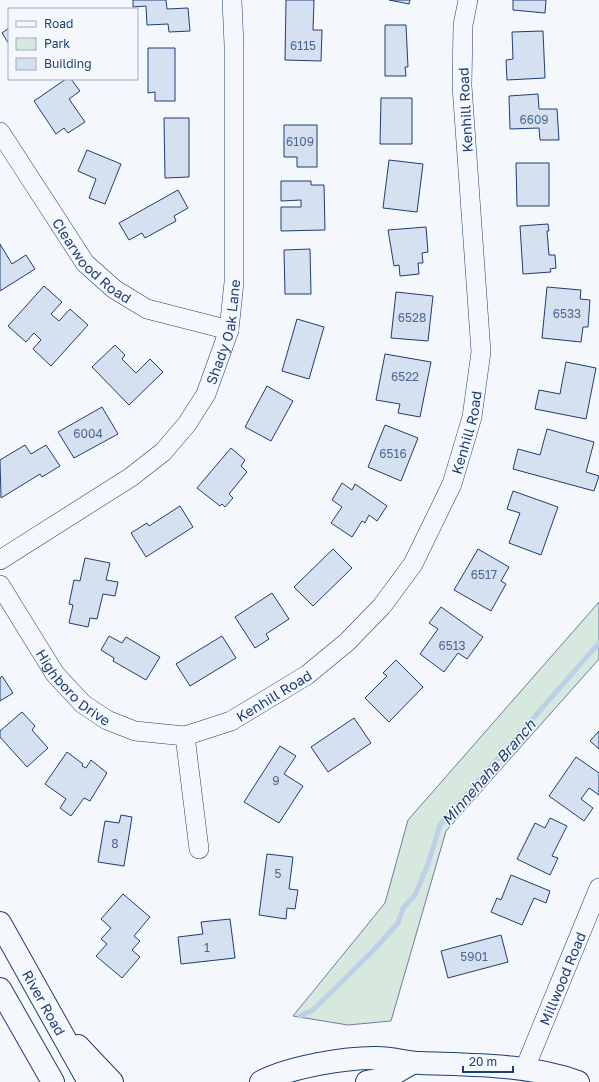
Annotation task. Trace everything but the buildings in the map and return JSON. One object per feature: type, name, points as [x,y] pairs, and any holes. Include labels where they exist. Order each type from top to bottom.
[{"type":"main road","name":"River Road","points":[[0,923],[89,1082]]},
{"type":"main road","points":[[29,975],[75,1043],[112,1082]]},
{"type":"main road","points":[[0,989],[52,1082]]},
{"type":"main road","points":[[37,1055],[44,1082]]},
{"type":"main road","points":[[251,1082],[338,1061],[380,1058],[412,1063],[525,1068],[563,1076],[578,1082]]},
{"type":"main road","points":[[367,1082],[386,1078],[412,1063]]},
{"type":"street","name":"Shady Oak Lane","points":[[0,560],[131,477],[163,452],[187,424],[206,394],[229,330],[234,275],[234,45],[232,0]]},
{"type":"street","name":"Kenhill Road","points":[[185,736],[231,721],[307,675],[347,642],[382,606],[413,564],[452,484],[472,417],[481,352],[462,86],[463,25],[468,0]]},
{"type":"street","name":"Clearwood Road","points":[[0,132],[84,263],[108,284],[147,309],[229,330]]},
{"type":"street","name":"Highboro Drive","points":[[0,585],[55,674],[83,704],[107,720],[135,731],[185,736]]},
{"type":"street","points":[[185,736],[199,849]]},
{"type":"street","name":"Millwood Road","points":[[525,1068],[599,888]]},
{"type":"green space","points":[[599,602],[599,659],[446,831],[391,1021],[348,1025],[293,1016],[385,903],[408,820]]},
{"type":"waterway","name":"Minnehaha Branch","points":[[300,1016],[313,1010],[372,952],[398,923],[403,908],[415,895],[428,864],[440,825],[599,643]]}]
